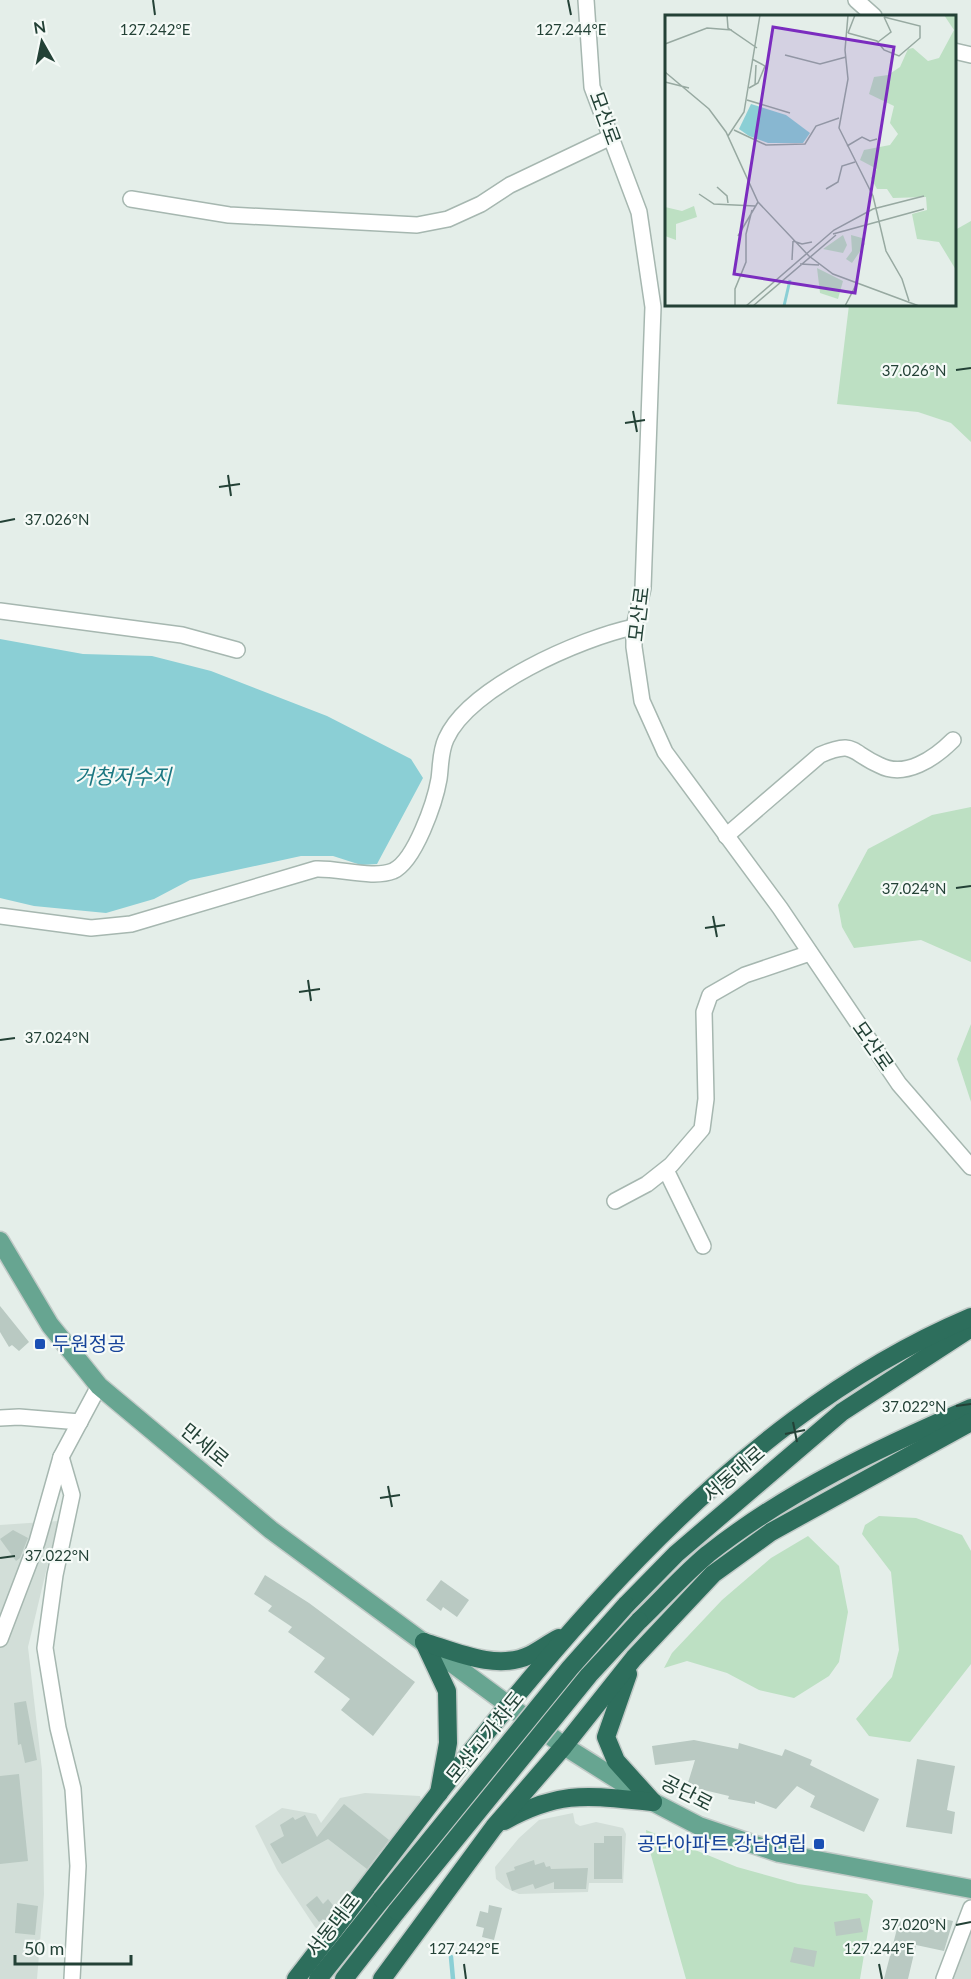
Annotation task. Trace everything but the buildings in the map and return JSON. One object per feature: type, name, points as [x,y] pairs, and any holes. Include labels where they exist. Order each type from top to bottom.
[{"type":"highway","points":[[297,1979],[508,1704],[570,1632],[703,1494],[832,1391],[927,1336],[971,1317]]},
{"type":"highway","name":"서동대로","points":[[626,1605],[676,1554],[842,1412],[971,1328]]},
{"type":"highway","points":[[344,1979],[589,1675],[639,1621],[706,1556],[765,1512],[899,1439],[971,1408]]},
{"type":"highway","points":[[382,1979],[494,1827],[564,1746],[634,1658],[713,1574],[771,1533],[971,1422]]},
{"type":"highway","name":"모산고가차도","points":[[382,1899],[570,1668],[626,1605]]},
{"type":"highway","points":[[424,1642],[472,1657],[500,1661],[528,1656],[570,1632]]},
{"type":"highway","points":[[424,1642],[447,1691],[448,1743],[439,1795]]},
{"type":"highway","points":[[634,1658],[606,1737],[616,1761],[653,1802]]},
{"type":"highway","points":[[494,1827],[535,1804],[566,1797],[653,1802]]},
{"type":"highway","name":"서동대로","points":[[318,1979],[382,1899]]},
{"type":"main road","name":"만세로","points":[[0,1240],[50,1325],[99,1386],[271,1530],[424,1642]]},
{"type":"main road","name":"공단로","points":[[424,1642],[564,1746],[653,1802],[699,1826],[779,1853],[971,1889]]},
{"type":"street","name":"모산로","points":[[586,0],[592,87],[639,212],[653,307],[643,588],[634,627],[634,647],[642,701],[665,752],[810,952],[900,1084],[971,1167]]},
{"type":"street","points":[[856,0],[873,15]]},
{"type":"street","points":[[956,51],[971,55]]},
{"type":"street","points":[[131,199],[230,214],[417,225],[448,219],[482,204],[510,185],[611,136]]},
{"type":"street","points":[[0,611],[182,635],[237,650]]},
{"type":"street","points":[[0,916],[90,928],[131,924],[316,869],[338,868],[376,875],[394,870],[411,853],[425,823],[435,795],[440,758],[446,738],[461,715],[519,672],[609,632],[634,627]]},
{"type":"street","points":[[726,836],[820,755],[837,747],[853,748],[879,766],[898,769],[920,765],[940,754],[953,740]]},
{"type":"street","points":[[615,1201],[647,1185],[666,1170],[702,1129],[706,1099],[704,1012],[710,995],[745,975],[810,952]]},
{"type":"street","points":[[666,1170],[703,1246]]},
{"type":"street","points":[[0,1639],[37,1542],[61,1457],[99,1386]]},
{"type":"street","points":[[0,1418],[19,1417],[80,1422]]},
{"type":"street","points":[[61,1457],[72,1495],[55,1575],[45,1648],[58,1728],[73,1789],[78,1866],[72,1979]]},
{"type":"street","points":[[944,1979],[971,1908]]},
{"type":"shaded area","points":[[58,1521],[28,1647],[42,1770],[44,1894],[37,1979],[0,1979],[0,1525]]},
{"type":"shaded area","points":[[365,1793],[420,1796],[422,1803],[323,1934],[315,1927],[277,1870],[255,1826],[282,1808],[316,1814],[321,1823],[340,1798]]},
{"type":"shaded area","points":[[573,1813],[575,1823],[580,1826],[596,1822],[623,1828],[626,1834],[623,1883],[589,1883],[588,1892],[519,1894],[506,1888],[496,1879],[495,1867],[519,1838],[539,1820]]},
{"type":"shaded area","points":[[971,1933],[971,1979],[953,1979]]},
{"type":"green space","points":[[971,221],[971,442],[951,423],[918,412],[837,404],[849,306],[956,306],[956,229]]},
{"type":"green space","points":[[971,807],[971,962],[921,940],[854,948],[842,927],[838,905],[868,849],[932,815]]},
{"type":"green space","points":[[971,1024],[971,1102],[957,1059]]},
{"type":"green space","points":[[879,1516],[916,1518],[962,1535],[971,1551],[971,1664],[910,1742],[869,1736],[856,1719],[892,1677],[899,1650],[891,1572],[862,1534],[865,1525]]},
{"type":"green space","points":[[808,1536],[839,1566],[848,1612],[839,1662],[829,1676],[794,1698],[759,1690],[727,1673],[687,1661],[664,1668],[672,1653],[722,1600],[771,1558]]},
{"type":"green space","points":[[646,1830],[737,1867],[798,1884],[867,1894],[873,1901],[860,1979],[686,1979],[647,1841]]},
{"type":"water","name":"거청저수지","points":[[0,639],[83,654],[152,656],[211,671],[327,716],[411,759],[423,778],[377,864],[361,865],[333,856],[301,856],[190,880],[154,899],[106,913],[34,906],[0,898]]},
{"type":"waterway","points":[[451,1957],[453,1979]]},
{"type":"place","name":"두원정공","points":[[40,1344]]},
{"type":"place","name":"공단아파트.강남연립","points":[[819,1844]]}]
